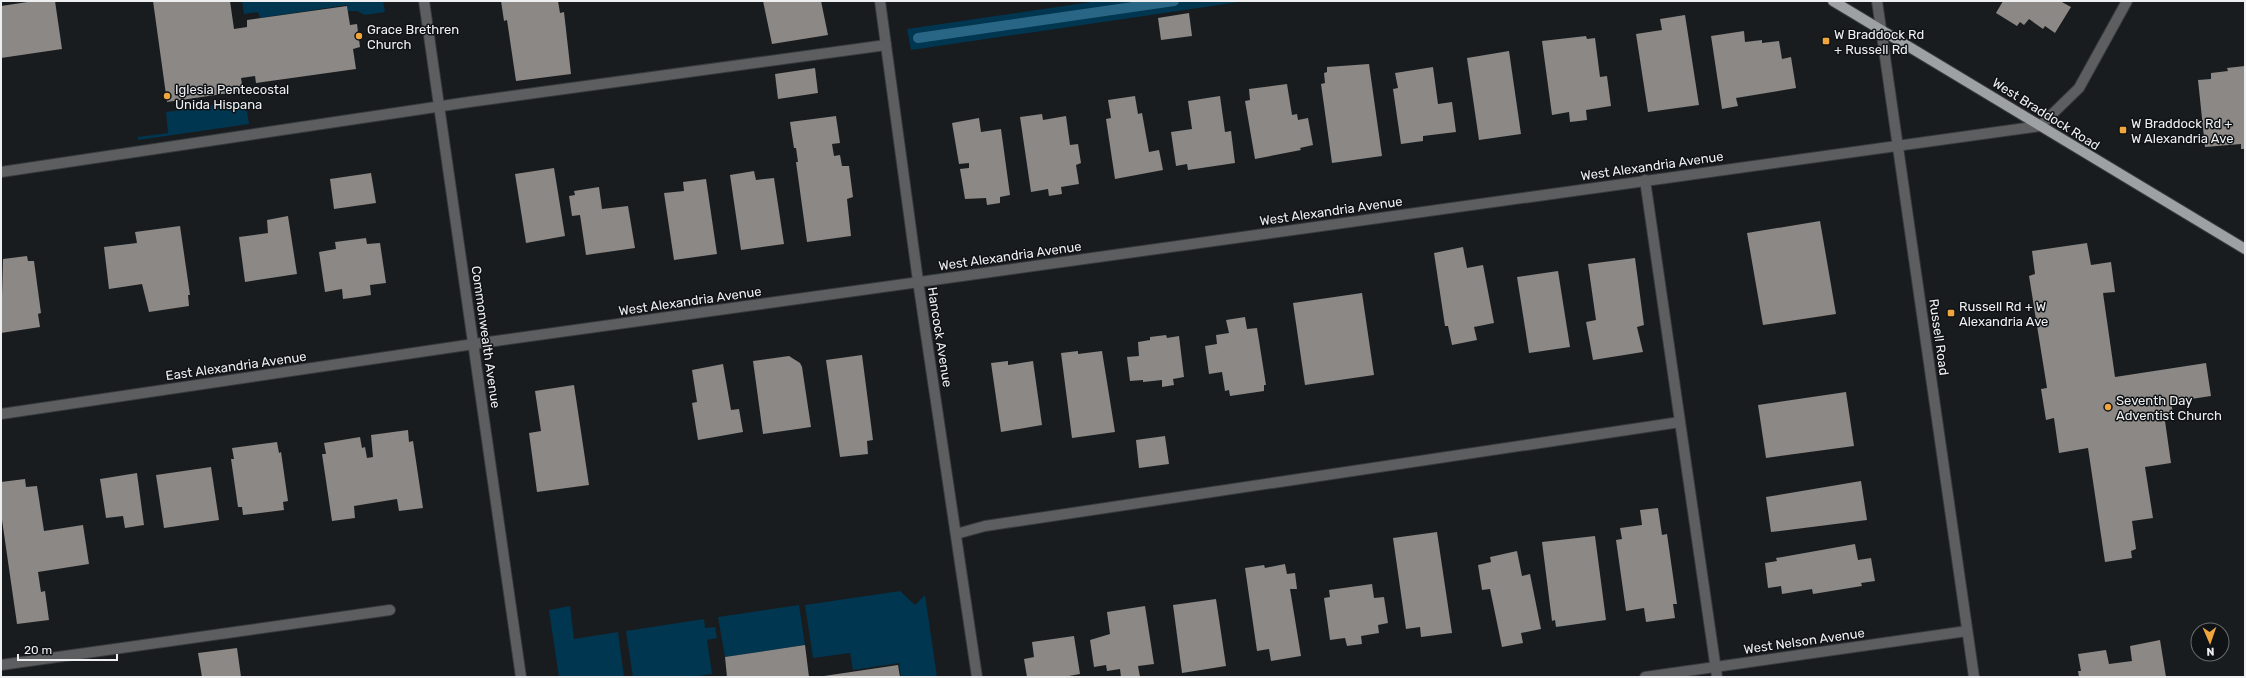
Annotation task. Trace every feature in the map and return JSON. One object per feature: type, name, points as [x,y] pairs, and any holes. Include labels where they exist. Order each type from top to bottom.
[{"type":"main road","name":"West Braddock Road","points":[[1833,1],[1881,28],[2040,126],[2245,249]]},
{"type":"street","name":"Commonwealth Avenue","points":[[424,1],[521,677]]},
{"type":"street","name":"Hancock Avenue","points":[[880,1],[918,281],[977,677]]},
{"type":"street","name":"Russell Road","points":[[1877,1],[1974,677]]},
{"type":"street","points":[[2040,126],[2079,88],[2127,1]]},
{"type":"street","points":[[1,172],[439,106],[886,46]]},
{"type":"street","name":"West Alexandria Avenue","points":[[474,344],[2040,126]]},
{"type":"street","points":[[1645,180],[1717,672]]},
{"type":"street","name":"East Alexandria Avenue","points":[[1,414],[474,344]]},
{"type":"street","points":[[956,534],[985,526],[1680,422]]},
{"type":"street","points":[[1,665],[390,610]]},
{"type":"street","name":"West Nelson Avenue","points":[[1645,677],[1717,672],[1967,631]]},
{"type":"shaded area","points":[[242,1],[383,1],[385,12],[365,15],[357,11],[348,11],[347,5],[260,18],[258,12],[244,14]]},
{"type":"shaded area","points":[[1098,1],[1246,1],[911,50],[907,29]]},
{"type":"shaded area","points":[[245,101],[249,124],[138,140],[138,137],[168,133],[166,112]]},
{"type":"shaded area","points":[[900,591],[915,605],[925,595],[937,677],[901,677],[899,663],[853,670],[850,653],[813,658],[805,605]]},
{"type":"shaded area","points":[[799,605],[805,645],[725,657],[718,617]]},
{"type":"shaded area","points":[[570,606],[574,639],[618,632],[624,677],[559,677],[549,610]]},
{"type":"shaded area","points":[[704,619],[705,628],[715,627],[717,638],[707,640],[712,674],[692,677],[633,677],[626,631]]},
{"type":"building","points":[[34,1],[55,1],[62,49],[1,58],[1,6]]},
{"type":"building","points":[[153,1],[230,1],[234,29],[247,27],[247,20],[347,6],[350,25],[357,24],[360,47],[353,49],[356,69],[256,83],[255,76],[241,78],[243,91],[167,102]]},
{"type":"building","points":[[501,1],[558,1],[560,13],[564,12],[571,74],[516,81],[507,20],[504,21]]},
{"type":"building","points":[[763,1],[821,1],[828,35],[772,44]]},
{"type":"building","points":[[2003,1],[2060,1],[2071,7],[2055,33],[2045,26],[2043,29],[2029,19],[2024,25],[2020,22],[2017,26],[1996,13]]},
{"type":"building","points":[[1189,13],[1192,36],[1161,40],[1158,18]]},
{"type":"building","points":[[1685,15],[1699,105],[1648,112],[1636,34],[1662,30],[1660,19]]},
{"type":"building","points":[[1744,31],[1745,42],[1762,40],[1762,43],[1779,41],[1782,59],[1791,57],[1796,88],[1736,98],[1738,106],[1722,109],[1711,36]]},
{"type":"building","points":[[1586,36],[1587,39],[1595,38],[1600,77],[1607,76],[1611,106],[1586,110],[1587,120],[1570,122],[1569,112],[1552,115],[1542,41]]},
{"type":"building","points":[[1509,51],[1521,134],[1479,140],[1467,58]]},
{"type":"building","points":[[1369,64],[1382,156],[1332,163],[1321,84],[1325,83],[1324,73],[1327,72],[1327,67]]},
{"type":"building","points":[[2245,66],[2245,149],[2241,149],[2241,144],[2205,147],[2198,80],[2211,79],[2211,73],[2228,71],[2227,68]]},
{"type":"building","points":[[1433,67],[1438,104],[1452,102],[1456,132],[1423,136],[1423,141],[1401,144],[1393,89],[1398,88],[1395,73]]},
{"type":"building","points":[[815,68],[818,93],[778,99],[775,74]]},
{"type":"building","points":[[1287,84],[1292,115],[1297,114],[1298,120],[1308,118],[1313,145],[1300,148],[1301,150],[1255,159],[1245,101],[1250,100],[1249,89]]},
{"type":"building","points":[[1135,96],[1138,114],[1142,113],[1149,152],[1159,150],[1163,170],[1115,179],[1106,119],[1111,118],[1108,100]]},
{"type":"building","points":[[1220,96],[1225,132],[1231,131],[1235,163],[1188,170],[1187,164],[1176,166],[1171,132],[1192,129],[1188,101]]},
{"type":"building","points":[[1042,114],[1043,120],[1066,116],[1070,145],[1078,144],[1081,163],[1076,165],[1079,184],[1061,187],[1062,194],[1049,196],[1048,189],[1031,192],[1020,117]]},
{"type":"building","points":[[836,116],[840,143],[832,144],[834,156],[840,155],[842,166],[849,166],[853,197],[847,199],[851,236],[807,242],[796,162],[798,162],[790,122]]},
{"type":"building","points":[[979,118],[981,132],[1001,129],[1010,195],[1000,197],[1000,203],[987,205],[986,198],[965,199],[960,169],[969,168],[969,163],[959,164],[952,123]]},
{"type":"building","points":[[554,168],[565,236],[526,243],[515,174]]},
{"type":"building","points":[[754,171],[756,180],[774,178],[784,244],[741,250],[730,175]]},
{"type":"building","points":[[371,173],[376,203],[334,209],[330,179]]},
{"type":"building","points":[[706,179],[717,254],[674,260],[664,193],[684,191],[683,182]]},
{"type":"building","points":[[599,187],[602,209],[628,206],[635,248],[586,255],[580,215],[572,216],[569,196],[575,195],[574,191]]},
{"type":"building","points":[[288,216],[297,274],[245,282],[239,237],[268,233],[267,220]]},
{"type":"building","points":[[1820,221],[1836,314],[1763,325],[1747,233]]},
{"type":"building","points":[[180,226],[190,295],[188,295],[189,306],[149,312],[142,284],[109,289],[104,247],[137,243],[135,232]]},
{"type":"building","points":[[366,238],[367,244],[380,243],[386,283],[370,285],[371,295],[358,297],[343,299],[342,289],[325,292],[319,252],[336,249],[335,242]]},
{"type":"building","name":"Seventh Day Adventist Church","points":[[2087,243],[2091,265],[2111,262],[2115,292],[2103,293],[2115,377],[2206,363],[2211,396],[2171,402],[2173,413],[2164,414],[2171,463],[2145,467],[2153,518],[2132,521],[2136,549],[2131,551],[2132,558],[2105,562],[2088,448],[2059,453],[2054,418],[2046,420],[2041,389],[2047,388],[2029,276],[2035,274],[2032,251]]},
{"type":"building","points":[[1463,247],[1467,268],[1483,265],[1494,323],[1474,327],[1477,340],[1452,345],[1448,326],[1445,326],[1434,253]]},
{"type":"building","points":[[27,256],[28,261],[34,261],[41,313],[38,314],[40,327],[1,333],[3,259]]},
{"type":"building","points":[[1635,258],[1644,325],[1637,327],[1643,352],[1593,360],[1586,322],[1596,320],[1588,264]]},
{"type":"building","points":[[1558,271],[1570,347],[1529,353],[1517,277]]},
{"type":"building","points":[[1362,293],[1374,375],[1305,385],[1293,303]]},
{"type":"building","points":[[1245,317],[1247,329],[1257,328],[1266,385],[1264,385],[1264,391],[1230,396],[1229,390],[1225,391],[1222,372],[1209,374],[1205,346],[1217,344],[1216,335],[1229,333],[1226,320]]},
{"type":"building","points":[[1166,335],[1167,338],[1179,336],[1184,377],[1173,379],[1174,385],[1162,387],[1162,380],[1143,382],[1143,380],[1130,381],[1127,357],[1139,356],[1138,342],[1150,340],[1150,337]]},
{"type":"building","points":[[1078,351],[1078,354],[1102,351],[1115,432],[1072,438],[1061,353]]},
{"type":"building","points":[[862,355],[873,440],[867,441],[868,454],[840,457],[826,360]]},
{"type":"building","points":[[789,356],[800,363],[802,367],[811,427],[763,434],[753,361]]},
{"type":"building","points":[[1008,361],[1008,365],[1033,361],[1042,425],[1001,432],[991,363]]},
{"type":"building","points":[[723,364],[731,410],[739,409],[743,432],[698,440],[692,403],[697,402],[692,370]]},
{"type":"building","points":[[574,385],[589,485],[537,492],[529,433],[541,431],[535,391]]},
{"type":"building","points":[[1846,392],[1854,446],[1766,458],[1758,405]]},
{"type":"building","points":[[408,430],[409,442],[413,441],[423,508],[399,511],[397,499],[354,506],[355,518],[332,521],[322,454],[326,454],[324,443],[360,437],[362,448],[365,447],[367,458],[373,457],[371,435]]},
{"type":"building","points":[[1165,436],[1169,464],[1139,468],[1136,440]]},
{"type":"building","points":[[277,442],[279,453],[281,452],[288,501],[283,502],[284,510],[243,515],[242,507],[238,507],[231,459],[234,459],[232,448]]},
{"type":"building","points":[[211,467],[219,520],[164,528],[156,475]]},
{"type":"building","points":[[137,473],[144,525],[125,528],[123,516],[106,518],[100,479]]},
{"type":"building","points":[[25,479],[26,487],[37,486],[44,531],[83,525],[89,564],[38,572],[41,592],[45,591],[49,620],[17,624],[1,513],[1,482]]},
{"type":"building","points":[[1861,481],[1867,520],[1771,532],[1766,497]]},
{"type":"building","points":[[1658,508],[1662,535],[1667,534],[1677,604],[1673,604],[1675,618],[1646,622],[1644,608],[1626,611],[1616,540],[1622,539],[1620,528],[1642,525],[1640,510]]},
{"type":"building","points":[[1437,532],[1452,633],[1421,637],[1420,627],[1406,629],[1393,538]]},
{"type":"building","points":[[1595,536],[1606,620],[1556,627],[1555,620],[1552,621],[1542,542]]},
{"type":"building","points":[[1855,544],[1858,560],[1871,558],[1875,581],[1861,583],[1862,586],[1813,594],[1812,589],[1782,594],[1781,586],[1768,588],[1765,563],[1777,561],[1776,558]]},
{"type":"building","points":[[1517,551],[1522,576],[1530,574],[1541,629],[1521,633],[1523,643],[1502,647],[1490,589],[1482,590],[1478,565],[1491,562],[1490,557]]},
{"type":"building","points":[[1285,564],[1287,574],[1295,573],[1297,589],[1290,589],[1301,656],[1271,661],[1269,649],[1257,651],[1245,568],[1264,565],[1265,568]]},
{"type":"building","points":[[1372,584],[1374,598],[1384,597],[1388,623],[1378,625],[1379,633],[1361,636],[1362,644],[1347,646],[1345,638],[1330,640],[1324,598],[1330,597],[1329,590]]},
{"type":"building","points":[[1216,599],[1226,666],[1182,673],[1173,605]]},
{"type":"building","points":[[1145,606],[1154,664],[1138,666],[1140,677],[1121,677],[1120,669],[1107,671],[1106,665],[1094,667],[1090,640],[1110,634],[1107,612]]},
{"type":"building","points":[[1074,636],[1080,674],[1063,677],[1027,677],[1024,659],[1034,657],[1032,642]]},
{"type":"building","points":[[2160,640],[2166,677],[2079,677],[2078,671],[2081,671],[2078,654],[2106,650],[2109,664],[2132,661],[2130,646]]},
{"type":"building","points":[[805,645],[809,677],[727,677],[725,657]]},
{"type":"building","points":[[237,648],[241,677],[202,677],[198,653]]},
{"type":"building","points":[[898,665],[900,677],[824,677],[824,676]]},
{"type":"waterway","points":[[918,38],[1174,1]]},
{"type":"place","name":"Grace Brethren Church","points":[[359,36]]},
{"type":"place","name":"W Braddock Rd + Russell Rd","points":[[1826,41]]},
{"type":"place","name":"Iglesia Pentecostal Unida Hispana","points":[[167,96]]},
{"type":"place","name":"W Braddock Rd + W Alexandria Ave","points":[[2123,130]]},
{"type":"place","name":"Russell Rd + W Alexandria Ave","points":[[1951,313]]},
{"type":"place","name":"Seventh Day Adventist Church","points":[[2108,407]]}]
